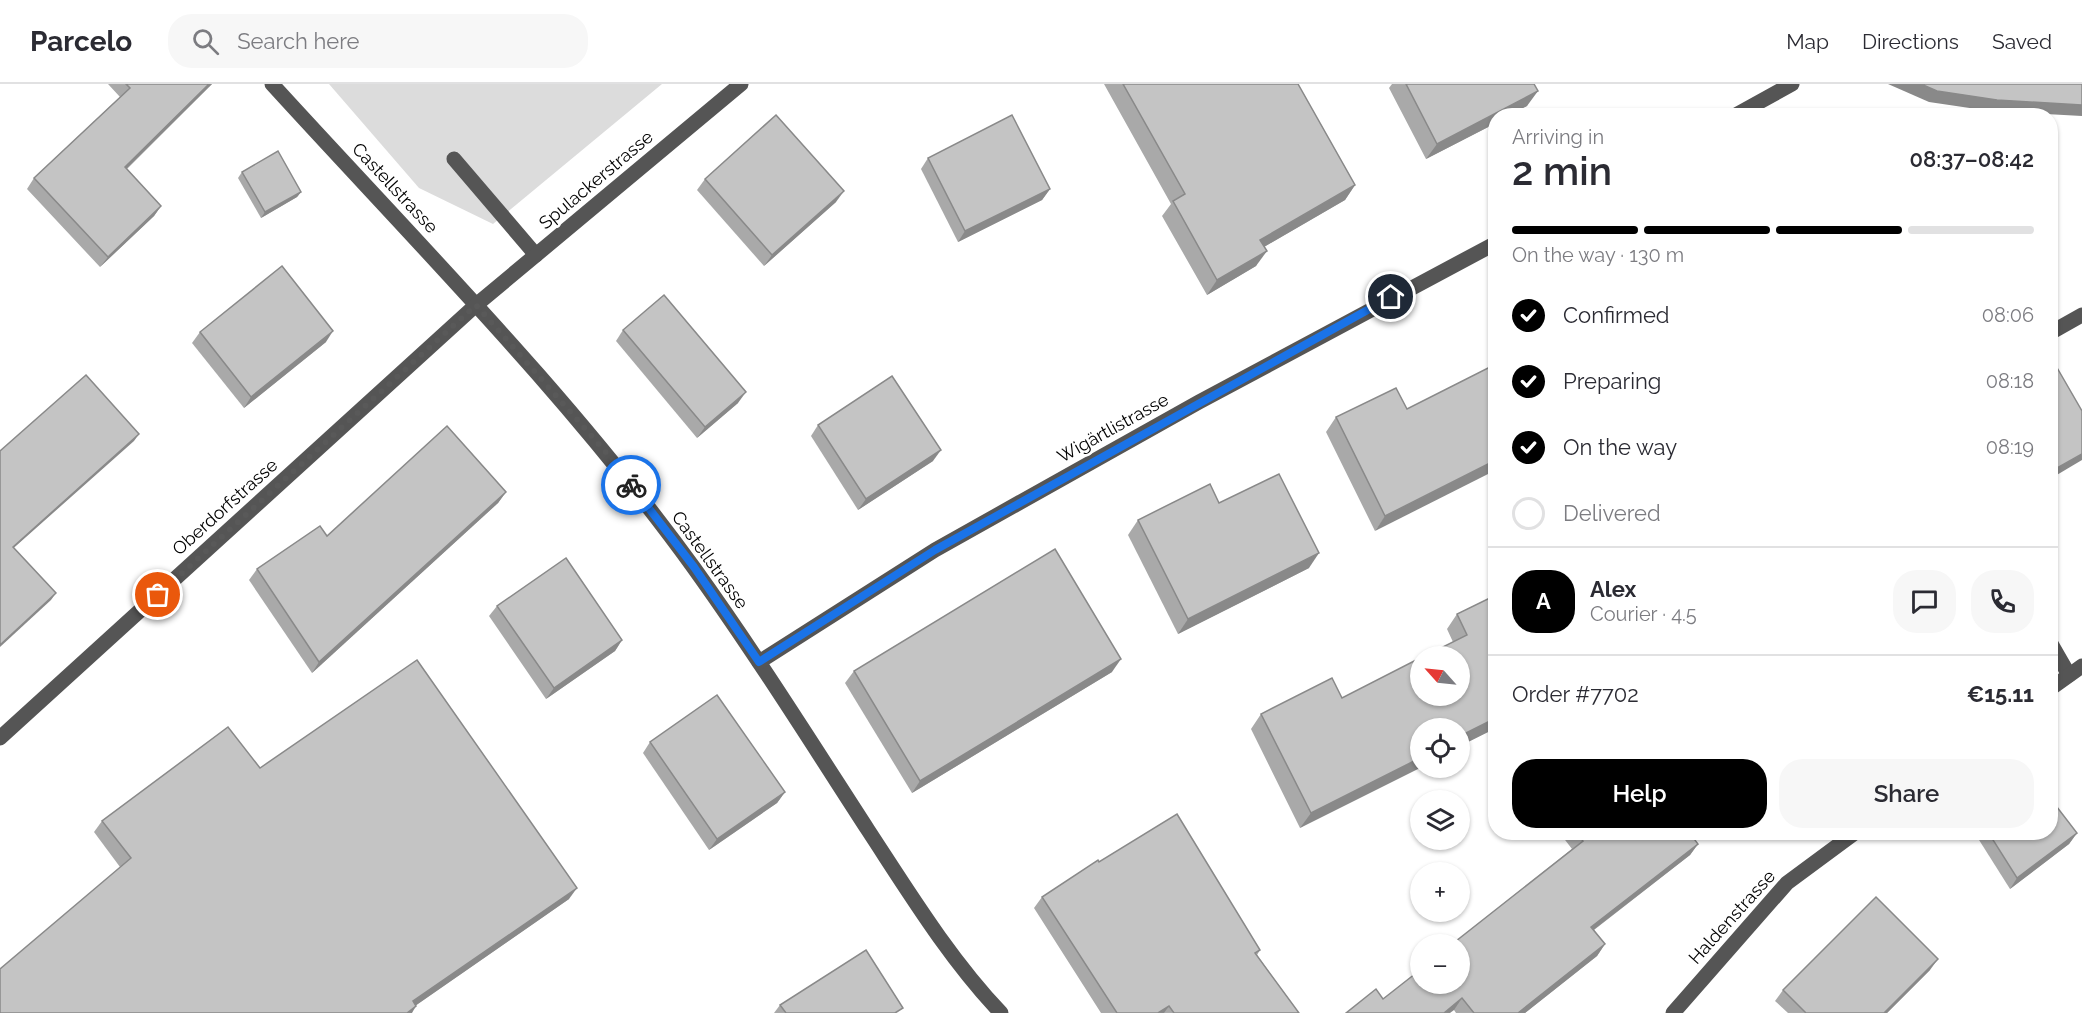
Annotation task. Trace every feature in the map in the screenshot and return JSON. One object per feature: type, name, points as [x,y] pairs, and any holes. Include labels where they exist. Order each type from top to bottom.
[{"type":"street","name":"Castellstrasse","points":[[272,84],[476,305],[611,458],[694,567],[759,662],[937,935],[1001,1013]]},
{"type":"street","name":"Spulackerstrasse","points":[[476,305],[741,84]]},
{"type":"street","points":[[1748,108],[1792,84]]},
{"type":"street","points":[[454,159],[536,255]]},
{"type":"street","name":"Wigärtlistrasse","points":[[759,662],[935,550],[1219,391],[1488,247]]},
{"type":"street","name":"Oberdorfstrasse","points":[[0,738],[476,305]]},
{"type":"street","points":[[2058,328],[2082,315]]},
{"type":"street","points":[[2058,656],[2069,675]]},
{"type":"street","points":[[2058,683],[2082,666]]},
{"type":"street","name":"Haldenstrasse","points":[[1673,1013],[1787,883],[1845,840]]},
{"type":"shaded area","points":[[329,84],[662,84],[493,224],[419,188]]},
{"type":"building","points":[[126,84],[209,84],[125,167],[161,206],[108,257],[34,178],[130,88]]},
{"type":"building","points":[[1123,84],[1298,84],[1355,185],[1260,240],[1267,251],[1217,280],[1173,201],[1185,194]]},
{"type":"building","points":[[1406,84],[1534,84],[1538,91],[1506,108],[1488,108],[1488,117],[1437,144]]},
{"type":"building","points":[[1921,84],[2082,84],[2082,105],[1997,100],[1937,91]]},
{"type":"building","points":[[776,115],[844,191],[772,255],[705,179]]},
{"type":"building","points":[[1012,115],[1050,189],[965,231],[928,158]]},
{"type":"building","points":[[278,151],[301,192],[265,212],[242,172]]},
{"type":"building","points":[[282,266],[333,331],[251,397],[200,332]]},
{"type":"building","points":[[664,295],[746,392],[705,427],[623,330]]},
{"type":"building","points":[[1488,368],[1488,464],[1385,516],[1336,417],[1396,388],[1407,409]]},
{"type":"building","points":[[2058,369],[2082,411],[2082,454],[2058,468]]},
{"type":"building","points":[[86,375],[139,434],[13,547],[56,593],[0,645],[0,451]]},
{"type":"building","points":[[892,376],[941,450],[866,499],[818,425]]},
{"type":"building","points":[[447,426],[506,492],[319,662],[257,569],[320,526],[327,536]]},
{"type":"building","points":[[1279,474],[1319,553],[1188,619],[1138,520],[1210,484],[1219,503]]},
{"type":"building","points":[[1055,549],[1121,659],[920,781],[854,671]]},
{"type":"building","points":[[566,558],[622,640],[554,688],[497,606]]},
{"type":"building","points":[[1488,599],[1488,722],[1470,731],[1470,718],[1410,718],[1410,763],[1311,813],[1261,714],[1332,678],[1342,698],[1410,663],[1410,706],[1470,706],[1470,646],[1445,646],[1467,635],[1457,614]]},
{"type":"building","points":[[417,660],[577,888],[413,1001],[416,1006],[407,1013],[0,1013],[0,969],[131,858],[102,821],[228,727],[260,768]]},
{"type":"building","points":[[717,695],[785,792],[717,839],[650,742]]},
{"type":"building","points":[[2058,808],[2077,833],[2017,878],[1993,840],[2058,840]]},
{"type":"building","points":[[1177,814],[1260,950],[1255,953],[1299,1013],[1174,1013],[1169,1006],[1158,1013],[1117,1013],[1042,897],[1098,860],[1099,862]]},
{"type":"building","points":[[1582,840],[1695,840],[1698,844],[1591,927],[1605,944],[1518,1013],[1474,1013],[1462,998],[1444,1013],[1346,1013],[1376,989],[1383,999],[1410,978],[1410,994],[1470,994],[1470,934],[1465,934]]},
{"type":"building","points":[[1876,897],[1938,959],[1884,1013],[1806,1013],[1783,990]]},
{"type":"building","points":[[866,950],[903,1008],[895,1013],[786,1013],[780,1005]]},
{"type":"way so far","points":[[158,595],[476,305],[611,458],[631,485]]},
{"type":"route","points":[[631,485],[694,567],[759,662],[935,550],[1391,297]]}]
